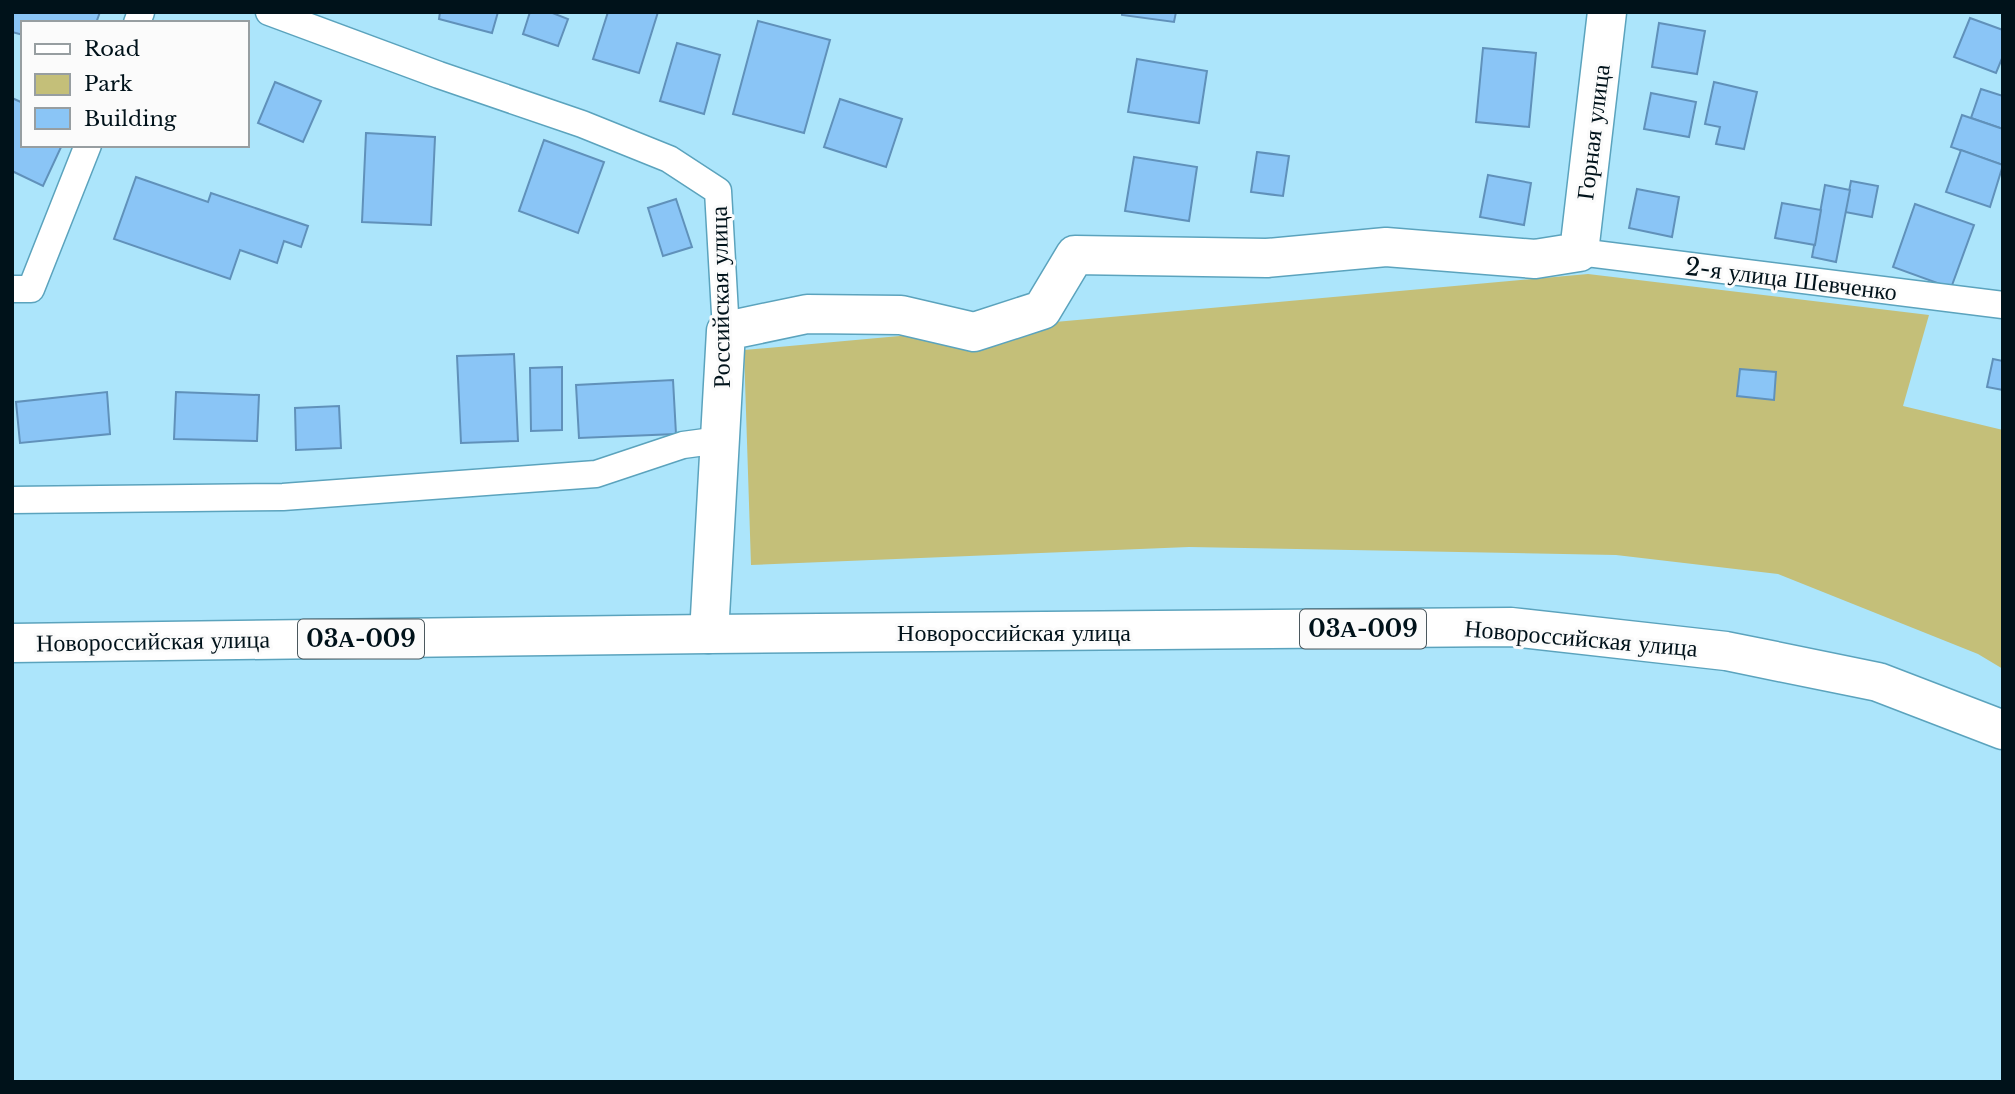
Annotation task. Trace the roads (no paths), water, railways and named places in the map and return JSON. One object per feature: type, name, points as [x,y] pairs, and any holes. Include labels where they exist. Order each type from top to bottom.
[{"type":"main road","name":"Горная улица","points":[[1579,252],[1607,12]]},
{"type":"main road","points":[[726,331],[807,314],[901,315],[974,332],[1042,310],[1075,254],[1267,258],[1386,247],[1535,259],[1579,252]]},
{"type":"main road","name":"Российская улица","points":[[709,634],[726,331]]},
{"type":"main road","name":"Новороссийская улица","points":[[12,643],[1511,628],[1726,650],[1878,682],[2003,730]]},
{"type":"street","name":"Российская улица","points":[[269,12],[582,124],[669,159],[718,191],[726,331]]},
{"type":"street","points":[[12,289],[31,289],[87,147]]},
{"type":"street","name":"2-я улица Шевченко","points":[[1579,252],[2003,305]]},
{"type":"street","points":[[12,500],[283,497],[596,474],[683,445],[720,440]]}]
